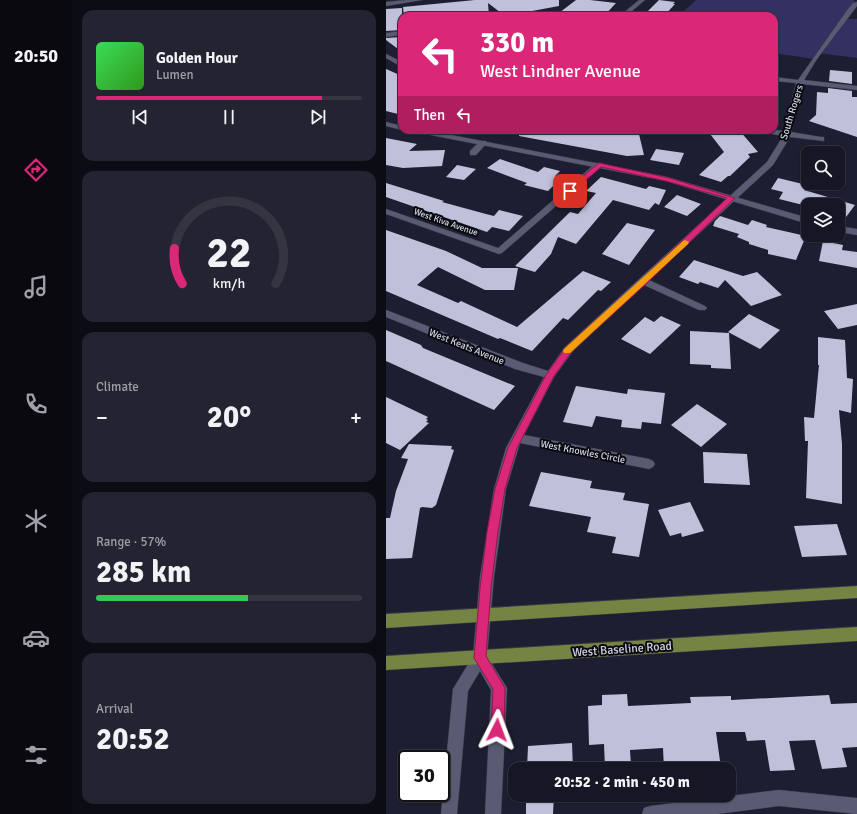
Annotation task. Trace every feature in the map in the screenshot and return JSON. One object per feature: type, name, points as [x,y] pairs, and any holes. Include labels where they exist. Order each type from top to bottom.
[{"type":"main road","points":[[386,621],[857,592]]},
{"type":"main road","name":"West Baseline Road","points":[[386,663],[857,634]]},
{"type":"street","points":[[386,4],[419,0]]},
{"type":"street","points":[[630,0],[641,1]]},
{"type":"street","points":[[628,12],[641,1]]},
{"type":"street","name":"South Rogers","points":[[448,814],[461,688],[480,658],[487,576],[500,489],[512,448],[517,438],[550,375],[569,349],[770,163],[786,135],[800,81],[814,59],[850,10],[855,4],[857,4]]},
{"type":"street","points":[[386,35],[398,34]]},
{"type":"street","points":[[386,56],[398,64]]},
{"type":"street","points":[[778,78],[857,88]]},
{"type":"street","points":[[386,124],[398,127]]},
{"type":"street","points":[[778,133],[821,139]]},
{"type":"street","points":[[436,134],[667,179],[801,219]]},
{"type":"street","points":[[473,153],[483,143]]},
{"type":"street","name":"West Kiva Avenue","points":[[386,211],[499,251],[599,165]]},
{"type":"street","points":[[845,229],[857,232]]},
{"type":"street","points":[[644,281],[702,308]]},
{"type":"street","name":"West Keats Avenue","points":[[386,313],[519,366],[550,375]]},
{"type":"street","name":"West Knowles Circle","points":[[517,438],[650,464]]},
{"type":"street","points":[[480,658],[499,688],[493,814]]},
{"type":"street","points":[[650,814],[779,798],[857,806]]},
{"type":"shaded area","points":[[696,0],[854,0],[855,4],[844,19],[857,19],[857,58],[818,53],[814,59],[778,54],[778,12],[683,12]]},
{"type":"building","points":[[475,0],[559,0],[559,6],[527,12],[500,12],[488,3],[489,12],[404,12],[403,7]]},
{"type":"building","points":[[576,0],[616,3],[608,12],[560,12]]},
{"type":"building","points":[[659,0],[675,2],[668,12],[647,12]]},
{"type":"building","points":[[402,8],[402,12],[398,12],[398,30],[386,31],[386,9]]},
{"type":"building","points":[[398,37],[398,49],[386,40],[386,38]]},
{"type":"building","points":[[386,69],[398,74],[398,114],[386,111]]},
{"type":"building","points":[[830,70],[852,72],[852,84],[829,81]]},
{"type":"building","points":[[828,88],[852,91],[852,97],[857,97],[857,137],[809,121],[816,115],[817,92],[828,93]]},
{"type":"building","points":[[519,134],[639,134],[644,155],[627,156],[519,136]]},
{"type":"building","points":[[710,134],[742,134],[758,152],[748,154],[750,157],[730,176],[721,182],[699,175],[724,152]]},
{"type":"building","points":[[386,138],[417,144],[409,151],[445,150],[442,166],[403,168],[386,165]]},
{"type":"building","points":[[656,149],[684,153],[679,165],[650,160]]},
{"type":"building","points":[[500,159],[538,172],[544,167],[560,171],[555,176],[562,177],[548,191],[524,185],[527,183],[487,168]]},
{"type":"building","points":[[457,165],[476,169],[464,180],[446,177]]},
{"type":"building","points":[[601,177],[646,189],[649,186],[666,190],[659,205],[655,203],[649,210],[613,200],[576,244],[558,237],[551,254],[535,272],[515,266],[570,212],[578,214],[596,193],[586,191]]},
{"type":"building","points":[[778,178],[801,184],[801,190],[831,198],[801,198],[801,204],[779,199],[783,192],[771,189]]},
{"type":"building","points":[[386,183],[444,201],[442,202],[494,216],[499,210],[523,216],[509,231],[492,227],[487,232],[386,197]]},
{"type":"building","points":[[677,195],[701,204],[687,216],[664,207]]},
{"type":"building","points":[[845,202],[855,205],[846,217]]},
{"type":"building","points":[[720,216],[748,225],[752,220],[767,225],[766,227],[801,235],[801,242],[804,242],[796,260],[768,254],[768,250],[749,244],[749,242],[737,237],[739,234],[713,226],[715,221]]},
{"type":"building","points":[[627,223],[655,230],[629,265],[602,254]]},
{"type":"building","points":[[386,230],[446,251],[482,268],[518,268],[514,290],[485,290],[438,267],[417,285],[458,303],[461,301],[517,327],[583,271],[611,282],[601,291],[598,290],[568,320],[563,318],[532,351],[500,338],[498,339],[386,291]]},
{"type":"building","points":[[823,242],[843,245],[842,250],[857,252],[857,268],[819,261]]},
{"type":"building","points":[[694,260],[743,276],[757,272],[782,295],[751,306],[725,280],[718,288],[700,282],[698,284],[679,277]]},
{"type":"building","points":[[857,304],[857,325],[838,329],[824,311]]},
{"type":"building","points":[[749,314],[780,330],[760,349],[728,332]]},
{"type":"building","points":[[661,316],[681,325],[650,354],[621,339],[645,317],[654,322]]},
{"type":"building","points":[[386,330],[421,345],[423,348],[515,386],[494,410],[386,361]]},
{"type":"building","points":[[690,331],[729,333],[731,369],[711,368],[711,365],[690,364]]},
{"type":"building","points":[[818,337],[845,340],[847,378],[853,379],[851,413],[839,410],[842,444],[842,504],[806,498],[808,441],[805,441],[804,417],[814,418],[819,365]]},
{"type":"building","points":[[576,386],[627,394],[628,389],[665,393],[661,424],[642,422],[641,429],[621,427],[622,420],[596,416],[592,427],[563,422]]},
{"type":"building","points":[[386,397],[428,417],[426,422],[429,423],[400,450],[386,443]]},
{"type":"building","points":[[697,404],[727,424],[701,447],[671,425]]},
{"type":"building","points":[[409,444],[452,446],[451,449],[454,450],[436,505],[432,508],[420,508],[412,558],[386,559],[386,518],[390,518],[396,491],[408,459],[401,458]]},
{"type":"building","points":[[703,452],[747,454],[750,485],[704,483]]},
{"type":"building","points":[[541,472],[592,481],[590,488],[625,493],[623,500],[649,504],[639,557],[612,553],[616,537],[587,532],[591,517],[529,506]]},
{"type":"building","points":[[690,502],[704,531],[682,537],[681,533],[670,536],[658,510]]},
{"type":"building","points":[[837,524],[847,555],[802,557],[794,526]]},
{"type":"building","points":[[627,694],[628,706],[691,703],[690,697],[731,696],[731,700],[829,695],[831,704],[857,703],[857,747],[842,748],[847,767],[822,769],[815,740],[789,741],[795,770],[770,771],[765,740],[747,741],[745,732],[716,732],[720,761],[664,762],[663,748],[630,750],[631,762],[605,762],[604,744],[589,745],[588,706],[602,705],[602,695]]},
{"type":"building","points":[[572,743],[573,762],[527,762],[528,746]]},
{"type":"building","points":[[526,802],[554,802],[553,814],[526,814]]},
{"type":"slow traffic","points":[[567,351],[685,242]]},
{"type":"route","points":[[497,730],[499,688],[480,658],[485,588],[492,532],[500,489],[512,448],[550,375],[569,349],[732,198],[667,179],[599,165],[570,191]]}]
